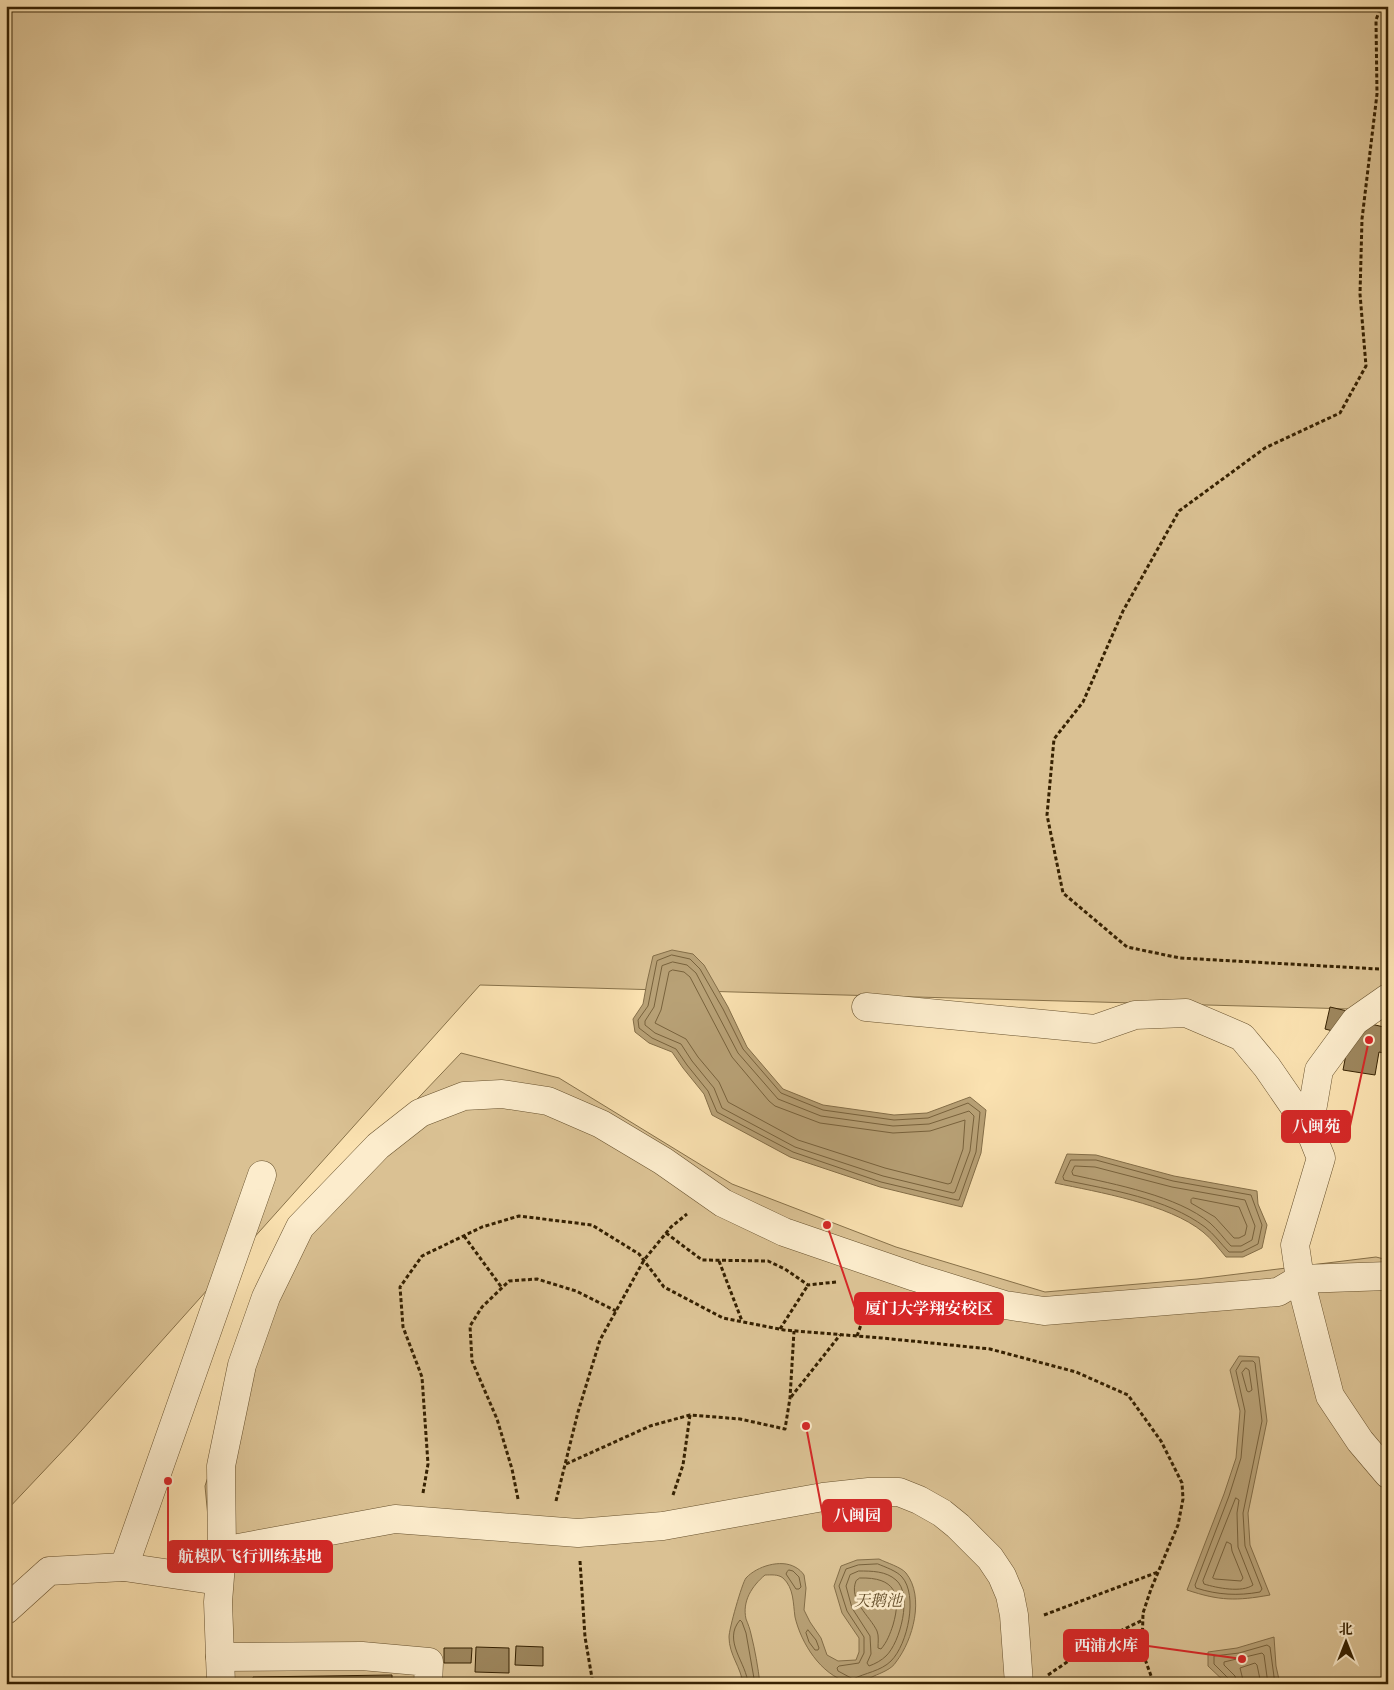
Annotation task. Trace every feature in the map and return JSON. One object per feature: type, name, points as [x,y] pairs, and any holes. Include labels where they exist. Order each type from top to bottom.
[{"type":"lane","points":[[1309,1128],[1319,1070],[1354,1021],[1388,998]]},
{"type":"lane","points":[[866,1007],[1095,1029],[1135,1015],[1186,1014],[1242,1037],[1267,1067],[1309,1128],[1321,1158],[1295,1245],[1300,1280],[1330,1396],[1360,1441],[1388,1474]]},
{"type":"lane","points":[[221,1684],[219,1581],[222,1551],[221,1466],[242,1365],[266,1297],[300,1227],[378,1146],[420,1113],[464,1096],[502,1094],[548,1101],[601,1124],[663,1161],[723,1203],[784,1232],[1006,1305],[1044,1311],[1278,1292],[1300,1280],[1388,1276]]},
{"type":"lane","points":[[124,1567],[262,1175]]},
{"type":"lane","points":[[222,1551],[395,1519],[578,1533],[663,1526],[822,1497],[869,1492],[899,1492],[919,1500],[942,1513],[990,1558],[1002,1576],[1010,1595],[1015,1622],[1031,1681]]},
{"type":"lane","points":[[6,1610],[49,1572],[124,1567],[219,1581]]},
{"type":"lane","points":[[220,1657],[362,1656],[429,1662],[428,1684]]},
{"type":"path","points":[[1381,6],[1376,20],[1377,94],[1362,219],[1360,294],[1366,366],[1340,413],[1265,448],[1179,511],[1123,611],[1083,702],[1054,739],[1046,815],[1063,893],[1127,947],[1180,958],[1388,970]]},
{"type":"path","points":[[536,1530],[565,1465],[578,1412],[600,1340],[644,1260],[666,1234],[710,1194]]},
{"type":"path","points":[[419,1521],[428,1464],[422,1377],[402,1327],[400,1287],[422,1256],[482,1227],[519,1216],[592,1225],[639,1254],[664,1287],[723,1318],[780,1330],[990,1349],[1076,1372],[1128,1395],[1161,1441],[1182,1483],[1183,1500],[1178,1525],[1143,1613],[1142,1651],[1154,1684]]},
{"type":"path","points":[[666,1234],[702,1260],[768,1261],[785,1269],[808,1285],[836,1282]]},
{"type":"path","points":[[464,1236],[502,1288]]},
{"type":"path","points":[[719,1261],[742,1321]]},
{"type":"path","points":[[857,1336],[872,1294],[889,1268]]},
{"type":"path","points":[[536,1530],[512,1469],[497,1419],[472,1361],[470,1326],[482,1307],[509,1282],[537,1279],[576,1291],[616,1311]]},
{"type":"path","points":[[780,1330],[808,1285]]},
{"type":"path","points":[[565,1465],[650,1426],[690,1415],[740,1419],[785,1429],[790,1398],[794,1331]]},
{"type":"path","points":[[790,1398],[840,1335]]},
{"type":"path","points":[[663,1526],[683,1465],[690,1415]]},
{"type":"path","points":[[578,1533],[586,1637],[593,1684]]},
{"type":"path","points":[[1015,1622],[1034,1618],[1158,1572]]},
{"type":"path","points":[[1031,1681],[1095,1643],[1143,1620]]},
{"type":"shaded area","points":[[6,6],[1388,6],[1388,1010],[480,985],[73,1440],[6,1511]]},
{"type":"shaded area","points":[[461,1053],[559,1078],[732,1184],[896,1247],[1045,1292],[1197,1279],[1376,1257],[1388,1260],[1388,1684],[224,1684],[205,1486],[286,1237]]},
{"type":"water","points":[[672,950],[693,954],[704,965],[728,1007],[747,1047],[783,1089],[823,1105],[894,1115],[927,1113],[970,1097],[986,1110],[981,1153],[962,1207],[880,1187],[790,1157],[712,1115],[704,1094],[672,1052],[649,1043],[635,1032],[633,1019],[643,1004],[653,956]]},
{"type":"water","points":[[1067,1154],[1096,1155],[1174,1176],[1257,1191],[1258,1204],[1267,1225],[1262,1248],[1243,1257],[1226,1257],[1203,1232],[1189,1222],[1172,1214],[1132,1200],[1055,1183]]},
{"type":"water","points":[[1239,1356],[1259,1357],[1267,1421],[1248,1513],[1250,1545],[1270,1595],[1228,1599],[1187,1590],[1236,1458],[1240,1411],[1230,1370]]},
{"type":"water","name":"天鹅池","points":[[879,1559],[904,1571],[912,1583],[915,1594],[916,1606],[912,1630],[902,1653],[892,1667],[868,1679],[855,1682],[848,1682],[829,1673],[814,1657],[802,1637],[787,1582],[779,1576],[765,1575],[749,1594],[745,1606],[760,1684],[743,1684],[731,1650],[729,1637],[736,1606],[746,1578],[756,1570],[769,1565],[783,1564],[798,1569],[804,1575],[806,1588],[804,1610],[821,1638],[827,1655],[838,1661],[856,1660],[859,1652],[859,1638],[842,1613],[834,1586],[841,1566],[857,1560]]},
{"type":"water","points":[[1274,1637],[1276,1666],[1280,1684],[1227,1684],[1208,1666],[1208,1652],[1237,1648]]},
{"type":"building","points":[[1330,1007],[1356,1013],[1354,1020],[1388,1028],[1388,1054],[1379,1052],[1375,1075],[1343,1070],[1348,1044],[1352,1036],[1325,1029]]},
{"type":"building","points":[[516,1646],[543,1647],[543,1666],[515,1665]]},
{"type":"building","points":[[476,1647],[509,1648],[509,1673],[475,1672]]},
{"type":"building","points":[[444,1648],[472,1648],[471,1663],[444,1663]]},
{"type":"building","points":[[392,1675],[392,1684],[253,1684],[253,1677]]},
{"type":"place","name":"八闽苑","points":[[1369,1040]]},
{"type":"place","name":"厦门大学翔安校区","points":[[827,1225]]},
{"type":"place","name":"八闽园","points":[[806,1426]]},
{"type":"place","name":"航模队飞行训练基地","points":[[168,1481]]},
{"type":"place","name":"西浦水库","points":[[1242,1659]]}]
